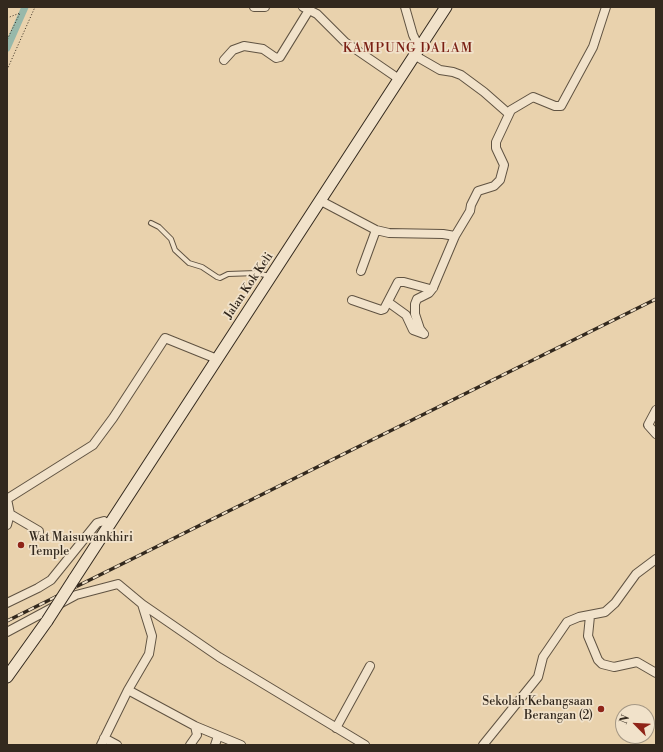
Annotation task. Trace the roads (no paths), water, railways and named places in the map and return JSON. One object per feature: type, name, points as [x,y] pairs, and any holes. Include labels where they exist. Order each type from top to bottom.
[{"type":"street","points":[[254,7],[265,7]]},
{"type":"street","points":[[404,7],[417,51],[440,70],[461,75],[484,92],[509,114]]},
{"type":"street","name":"Jalan Kok Keli","points":[[7,677],[47,621],[446,7]]},
{"type":"street","points":[[388,302],[406,315],[413,330],[424,334],[420,329],[415,314],[414,304],[417,299],[429,293],[433,288],[455,236],[470,211],[471,205],[478,191],[494,186],[500,180],[504,165],[496,148],[496,142],[509,114],[514,107],[533,97],[555,106],[561,106],[593,47],[606,7]]},
{"type":"street","points":[[224,60],[233,50],[244,46],[263,50],[276,58],[280,57],[306,8],[322,18],[345,42],[399,79]]},
{"type":"street","points":[[320,201],[376,230],[389,233],[443,234],[455,236]]},
{"type":"street","points":[[361,271],[376,230]]},
{"type":"street","points":[[352,300],[381,310],[384,309],[398,282],[404,282],[430,289],[433,288]]},
{"type":"street","points":[[7,525],[10,514],[7,499],[93,445],[113,418],[165,338],[217,358]]},
{"type":"street","points":[[656,410],[648,425],[656,434]]},
{"type":"street","points":[[10,514],[39,531],[39,535]]},
{"type":"street","points":[[7,603],[51,580],[98,523],[104,521],[109,525]]},
{"type":"street","points":[[483,745],[538,677],[544,657],[567,622],[579,617],[604,612],[610,607],[636,574],[656,559]]},
{"type":"street","points":[[7,632],[76,596],[115,584],[121,586],[142,604],[219,658],[362,745]]},
{"type":"street","points":[[117,745],[102,742],[148,654],[152,636],[142,604]]},
{"type":"street","points":[[590,616],[588,636],[598,660],[602,664],[614,667],[637,662],[656,673]]},
{"type":"street","points":[[336,728],[370,666]]},
{"type":"street","points":[[128,690],[195,726],[241,745]]},
{"type":"street","points":[[195,726],[197,735]]},
{"type":"street","points":[[190,745],[197,735],[206,731]]},
{"type":"street","points":[[215,745],[218,736]]},
{"type":"lane","points":[[151,223],[159,227],[172,240],[175,250],[189,263],[203,268],[217,277],[221,278],[228,274],[256,273],[271,277]]},
{"type":"waterway","points":[[7,48],[25,7]]},
{"type":"railway","points":[[7,621],[656,299]]},
{"type":"place","name":"Wat Maisuwankhiri Temple","points":[[21,545]]},
{"type":"place","name":"Sekolah Kebangsaan Berangan (2)","points":[[601,709]]},
{"type":"district","name":"KAMPUNG DALAM","points":[[408,49]]}]
